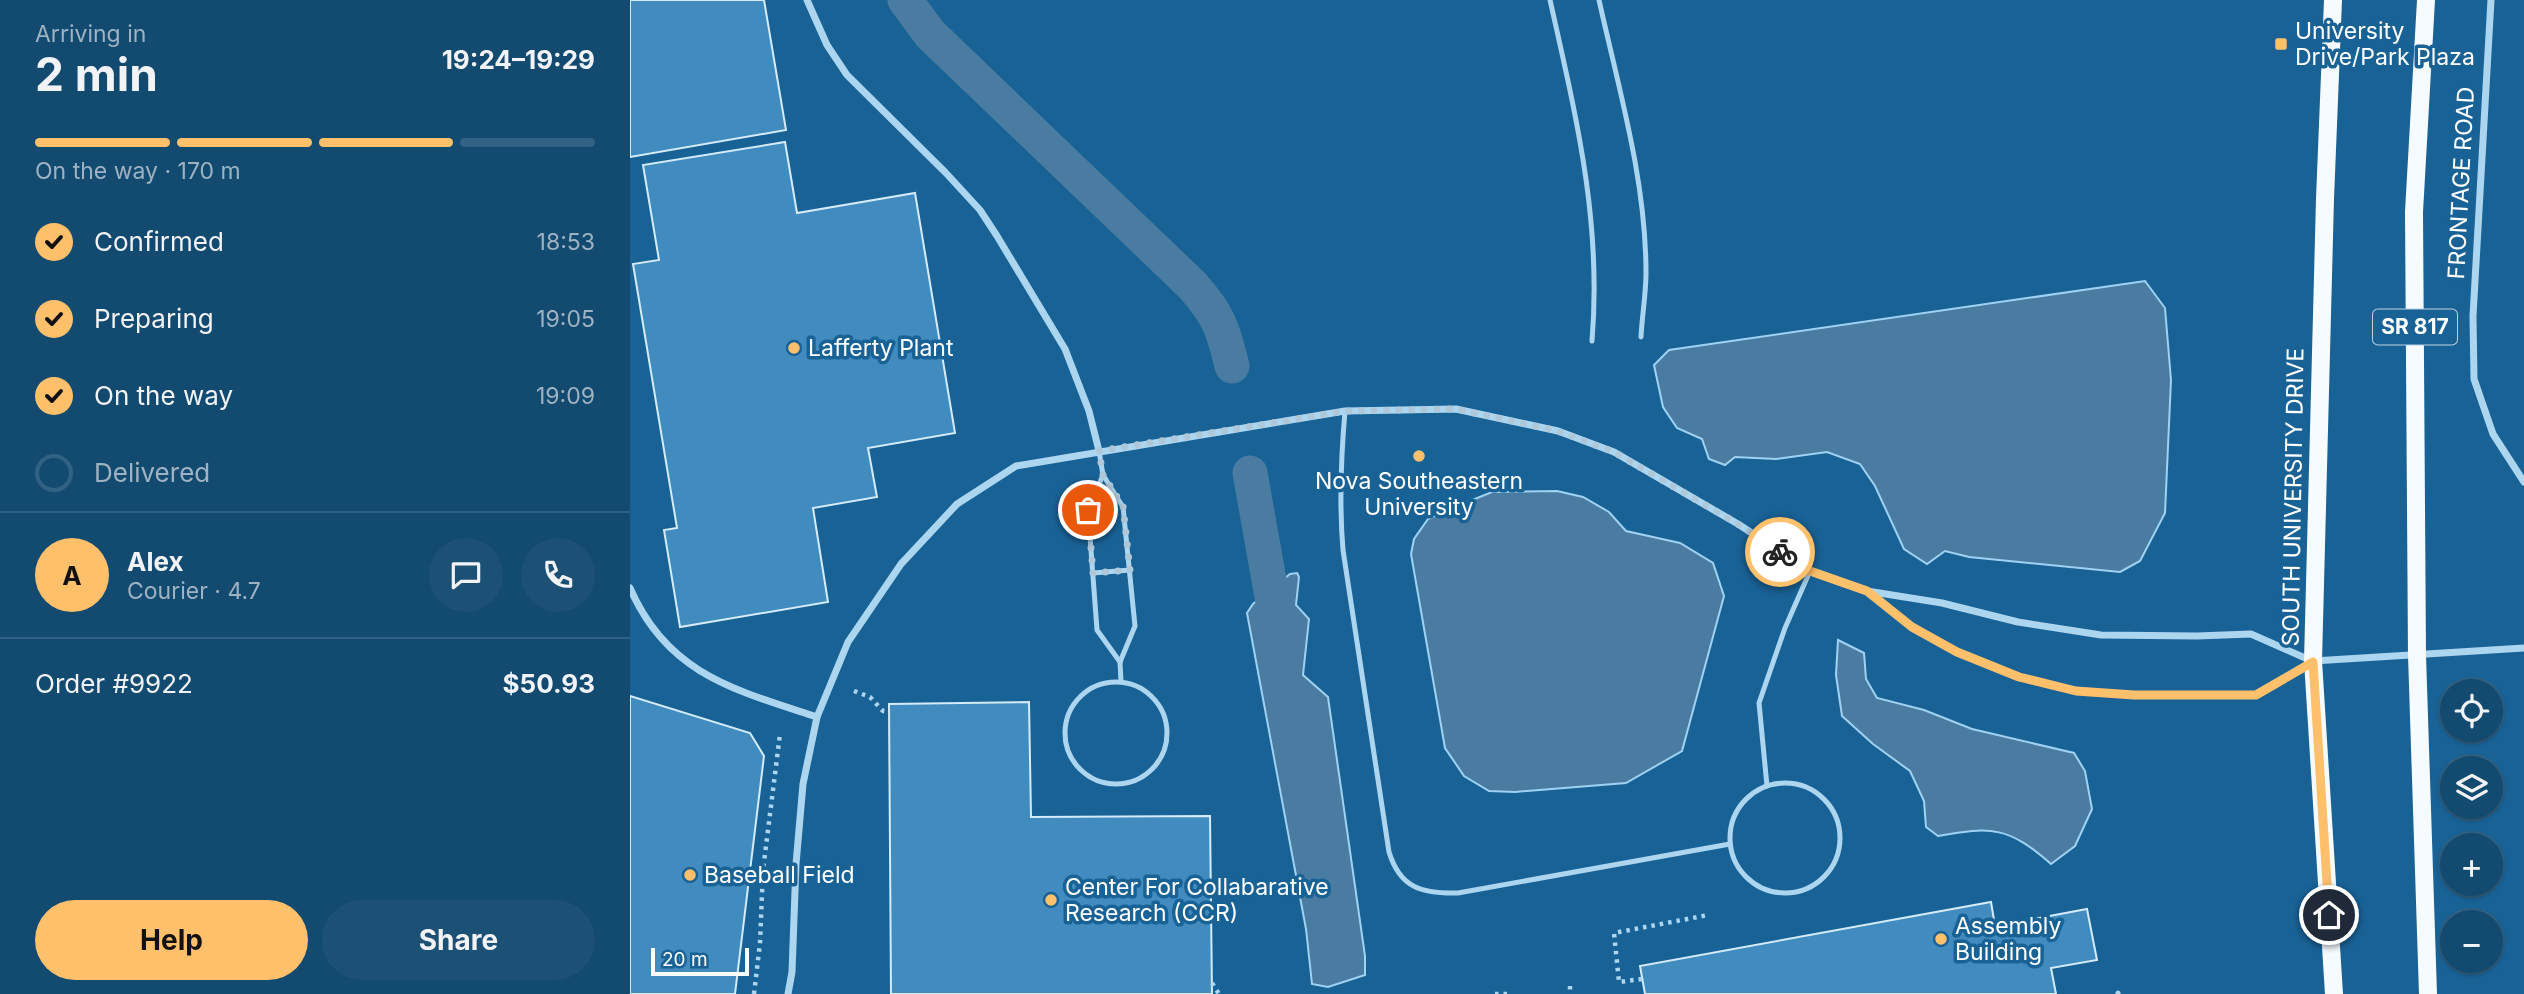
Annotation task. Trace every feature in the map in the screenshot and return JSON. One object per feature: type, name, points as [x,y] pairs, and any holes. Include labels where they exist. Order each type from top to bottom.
[{"type":"main road","name":"SOUTH UNIVERSITY DRIVE","points":[[2333,0],[2313,662],[2334,994]]},
{"type":"main road","name":"SR 817","points":[[2426,0],[2414,212],[2417,655],[2428,994]]},
{"type":"street","points":[[807,0],[827,45],[847,75],[945,172],[980,210],[997,236],[1065,349],[1089,411],[1099,451]]},
{"type":"street","name":"FRONTAGE ROAD","points":[[2491,0],[2473,316],[2474,379],[2493,434],[2524,482]]},
{"type":"street","points":[[788,994],[792,972],[796,864],[803,784],[817,717],[848,642],[901,564],[957,504],[1016,466],[1346,411],[1456,409],[1558,431],[1614,452],[1738,524],[1810,571],[1867,591],[1942,603],[2018,622],[2101,635],[2251,634],[2313,662]]},
{"type":"street","points":[[630,588],[638,607],[661,641],[692,667],[735,688],[817,717]]},
{"type":"street","points":[[1867,591],[1912,627],[1957,652],[2019,677],[2076,691],[2134,695],[2256,695],[2313,662],[2524,648]]},
{"type":"lane","points":[[1550,0],[1588,183],[1595,296],[1592,341]]},
{"type":"lane","points":[[1599,0],[1634,152],[1642,209],[1646,273],[1641,337]]},
{"type":"lane","points":[[1346,411],[1342,449],[1343,550],[1389,852],[1394,869],[1417,889],[1434,894],[1458,894],[1730,844]]},
{"type":"lane","points":[[1099,451],[1103,475],[1123,506],[1130,570],[1135,626],[1120,662],[1121,682]]},
{"type":"lane","points":[[1103,475],[1088,510],[1097,630],[1120,662]]},
{"type":"lane","points":[[1093,573],[1130,570]]},
{"type":"lane","points":[[1767,786],[1759,703],[1785,628],[1810,571]]},
{"type":"lane","points":[[1109,682],[1121,682],[1143,689],[1156,701],[1165,716],[1168,733],[1165,750],[1157,765],[1143,777],[1127,783],[1110,784],[1094,780],[1080,770],[1070,757],[1065,741],[1065,725],[1070,709],[1080,696],[1093,687],[1109,682]]},
{"type":"lane","points":[[1785,783],[1803,786],[1819,794],[1832,807],[1839,824],[1837,860],[1826,875],[1812,887],[1795,893],[1777,893],[1759,887],[1745,876],[1734,861],[1730,844],[1731,825],[1738,808],[1751,795],[1767,786],[1785,783]]},
{"type":"path","points":[[854,691],[870,697],[883,711],[889,712]]},
{"type":"path","points":[[754,994],[760,943],[763,870],[780,734]]},
{"type":"path","points":[[1642,979],[1619,982],[1614,933],[1708,915]]},
{"type":"path","points":[[1212,983],[1219,994]]},
{"type":"path","points":[[1570,986],[1570,994]]},
{"type":"path","points":[[1495,994],[1507,994]]},
{"type":"water","points":[[2145,281],[2165,308],[2171,380],[2165,513],[2140,561],[2120,572],[1969,557],[1945,551],[1927,564],[1904,549],[1875,486],[1860,464],[1827,452],[1776,459],[1735,457],[1725,465],[1709,459],[1702,439],[1677,428],[1663,407],[1654,365],[1669,350]]},
{"type":"water","points":[[1557,491],[1583,497],[1609,512],[1626,531],[1680,543],[1713,563],[1724,596],[1682,751],[1626,783],[1515,792],[1489,791],[1464,776],[1445,748],[1411,554],[1414,539],[1428,519],[1492,492]]},
{"type":"water","points":[[1297,573],[1299,577],[1296,605],[1309,619],[1303,675],[1328,697],[1365,956],[1365,975],[1328,987],[1312,984],[1306,929],[1247,613],[1253,604],[1290,574]]},
{"type":"water","points":[[1838,640],[1864,653],[1866,679],[1877,698],[1924,710],[1972,729],[2074,753],[2085,771],[2092,809],[2075,846],[2051,864],[2023,843],[1999,832],[1973,831],[1938,836],[1926,827],[1924,801],[1910,771],[1873,744],[1842,716],[1836,675]]},
{"type":"building","points":[[630,0],[764,0],[786,130],[630,157]]},
{"type":"building","name":"Lafferty Plant","points":[[785,142],[797,213],[915,193],[955,433],[868,448],[877,497],[813,508],[828,602],[680,627],[664,530],[677,528],[633,264],[659,260],[643,165]]},
{"type":"building","name":"Baseball Field","points":[[630,696],[750,733],[764,756],[735,994],[630,994]]},
{"type":"building","name":"Center For Collabarative Research (CCR)","points":[[1029,702],[1031,817],[1210,816],[1212,994],[891,994],[889,704]]},
{"type":"building","name":"Assembly Building","points":[[1991,902],[1995,926],[2087,909],[2097,960],[2051,968],[2056,994],[1645,994],[1640,966]]},
{"type":"waterway","points":[[905,0],[930,34],[1192,285],[1218,322],[1232,366]]},
{"type":"waterway","points":[[1250,473],[1279,636]]},
{"type":"way so far","points":[[1088,510],[1093,573],[1130,570],[1123,506],[1103,475],[1099,451],[1346,411],[1456,409],[1558,431],[1614,452],[1738,524],[1780,552]]},
{"type":"place","name":"University Drive/Park Plaza","points":[[2281,44]]},
{"type":"place","name":"Lafferty Plant","points":[[794,348]]},
{"type":"place","name":"Nova Southeastern University","points":[[1419,456]]},
{"type":"place","name":"Baseball Field","points":[[690,875]]},
{"type":"place","name":"Center For Collabarative Research (CCR)","points":[[1051,900]]},
{"type":"place","name":"Assembly Building","points":[[1941,939]]},
{"type":"route","points":[[1780,552],[1810,571],[1867,591],[1912,627],[1957,652],[2019,677],[2076,691],[2134,695],[2256,695],[2313,662],[2329,915]]}]
